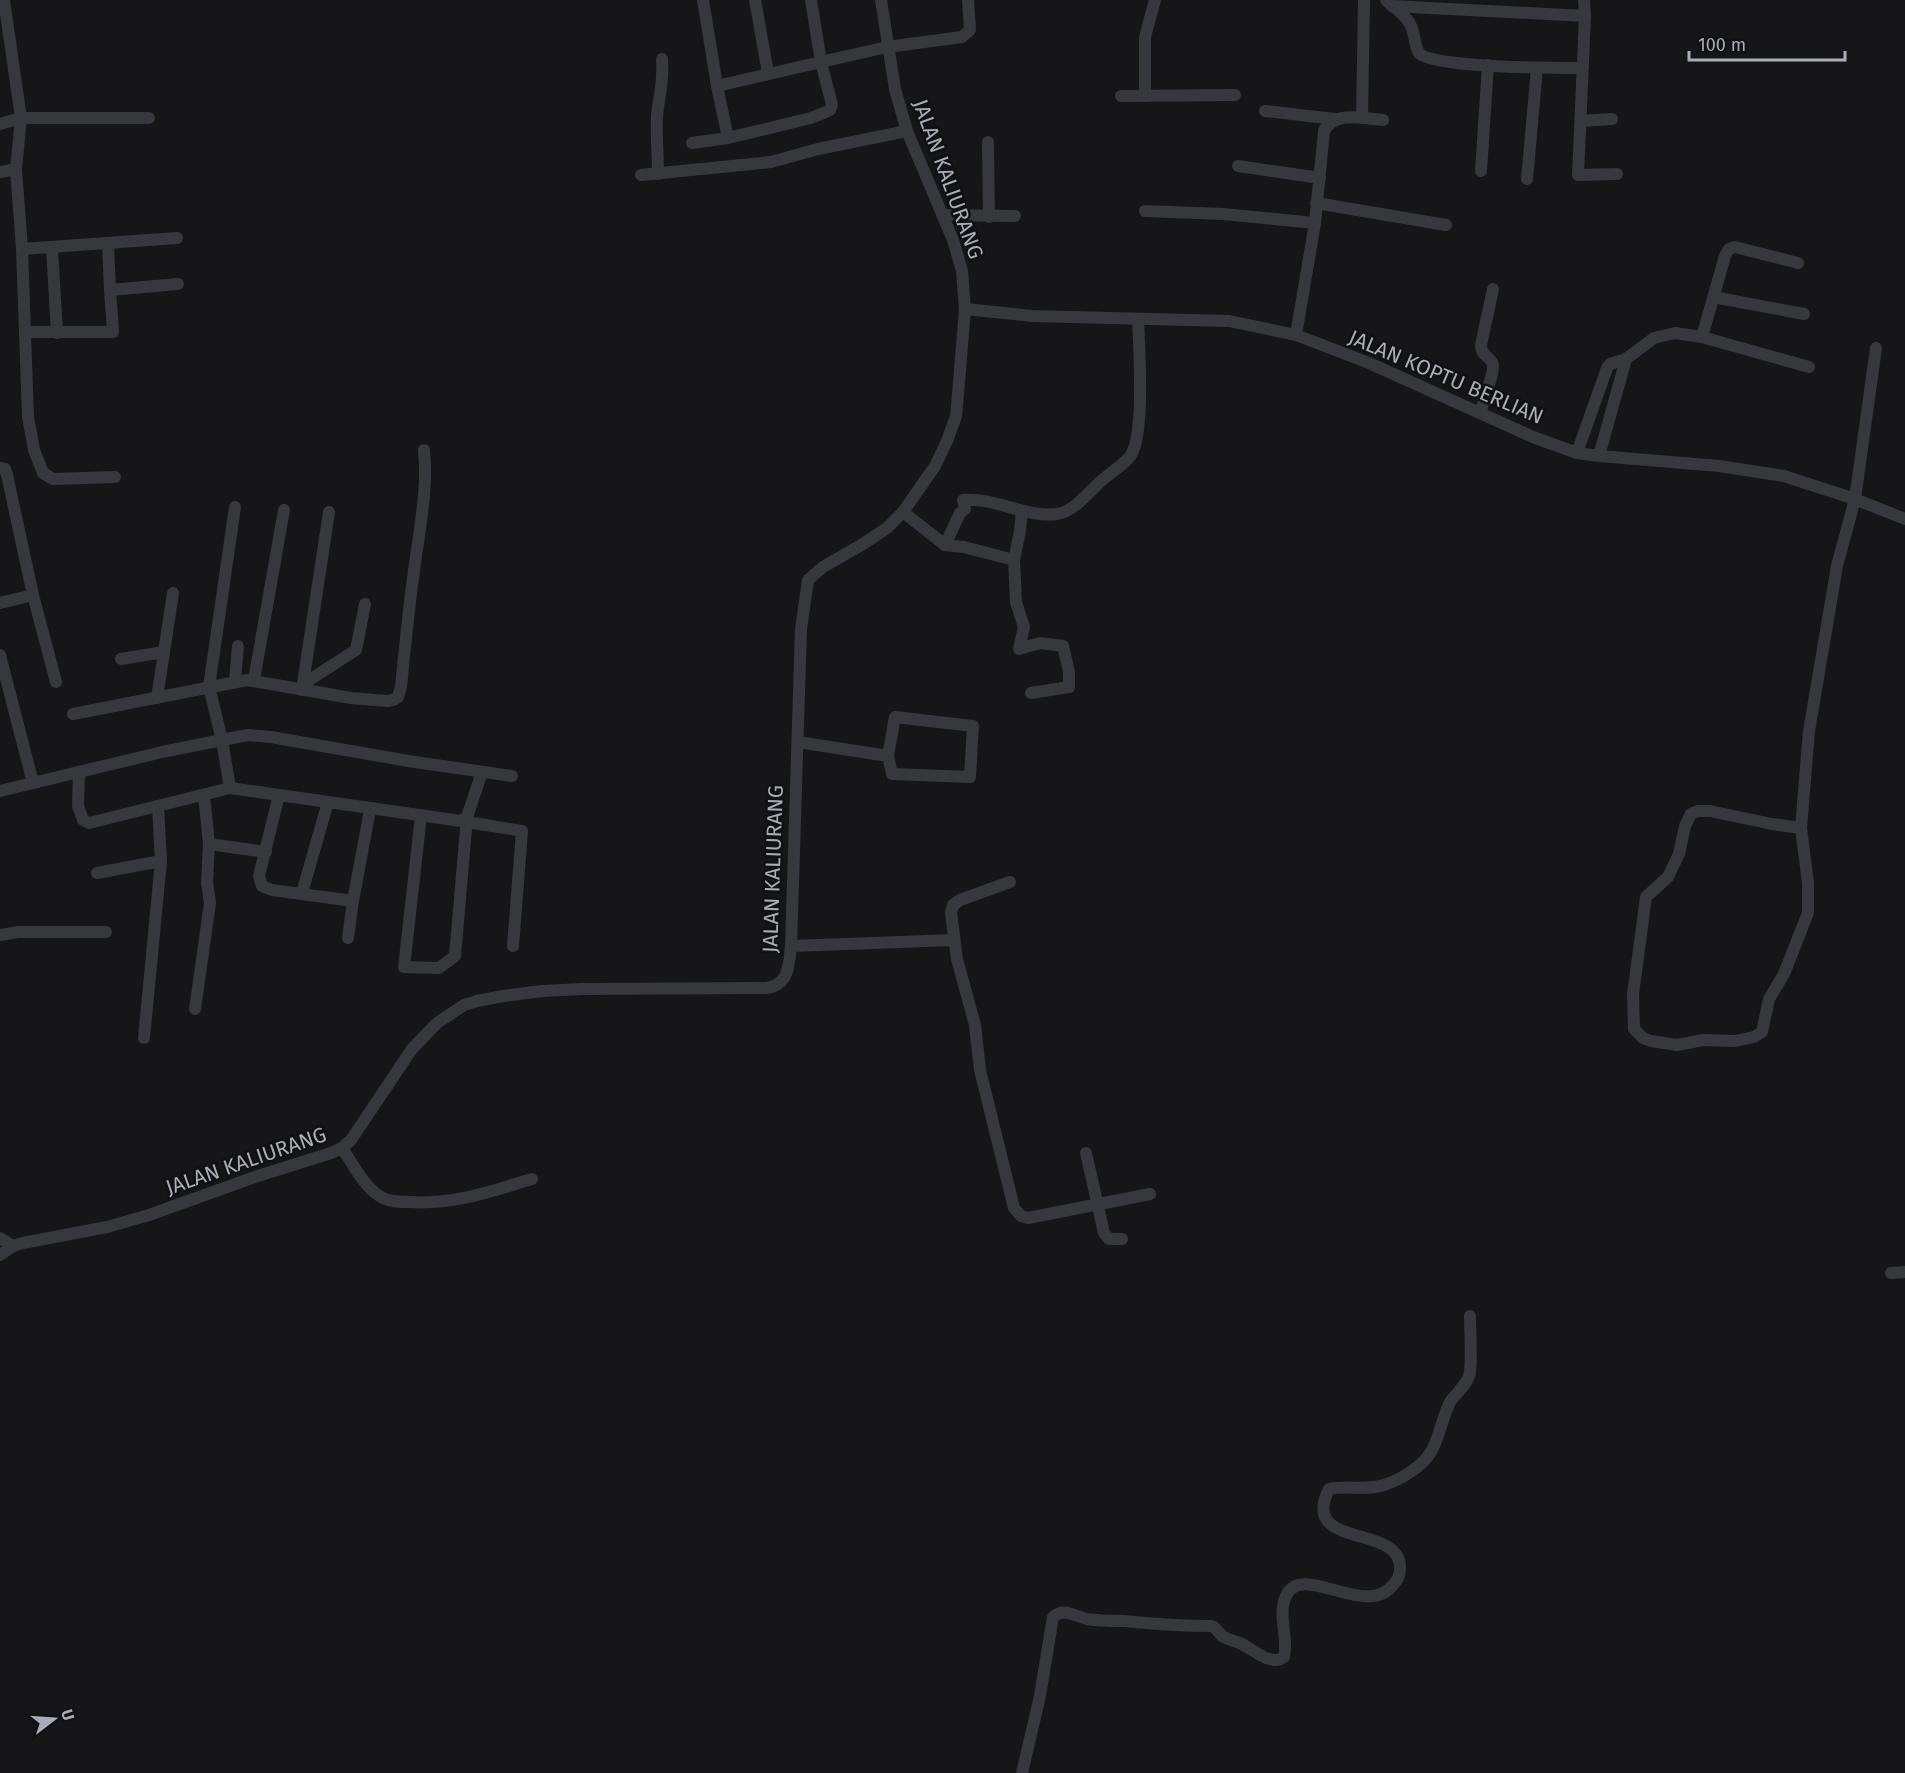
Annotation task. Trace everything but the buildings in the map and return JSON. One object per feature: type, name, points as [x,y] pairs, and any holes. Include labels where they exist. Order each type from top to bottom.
[{"type":"street","points":[[4,0],[3,21],[21,118],[16,169],[22,249],[28,417],[34,450],[44,472],[53,479],[116,477]]},
{"type":"street","points":[[703,0],[728,138]]},
{"type":"street","points":[[755,0],[768,73]]},
{"type":"street","points":[[692,143],[728,138],[811,118],[830,110],[832,105],[821,62],[811,0]]},
{"type":"street","name":"JALAN KALIURANG","points":[[0,1255],[13,1246],[107,1227],[149,1215],[342,1148],[351,1140],[412,1049],[436,1023],[464,1005],[542,991],[772,988],[786,977],[791,946],[801,629],[808,580],[823,567],[887,528],[903,512],[935,466],[956,416],[965,309],[962,271],[953,240],[907,130],[895,89],[881,0]]},
{"type":"street","points":[[717,86],[887,47],[966,35],[970,30],[968,0]]},
{"type":"street","points":[[1145,96],[1145,37],[1155,0]]},
{"type":"street","points":[[1362,118],[1364,0]]},
{"type":"street","points":[[1584,0],[1578,175],[1617,174]]},
{"type":"street","points":[[1389,3],[1585,16]]},
{"type":"street","points":[[1389,3],[1403,14],[1411,26],[1419,53],[1424,56],[1442,61],[1488,65],[1583,68]]},
{"type":"street","points":[[658,174],[656,125],[663,76],[662,59]]},
{"type":"street","points":[[1481,171],[1488,65]]},
{"type":"street","points":[[1527,179],[1537,68]]},
{"type":"street","points":[[1121,96],[1235,95]]},
{"type":"street","points":[[1265,111],[1335,119]]},
{"type":"street","points":[[1296,335],[1315,223],[1322,137],[1326,126],[1342,117],[1383,120]]},
{"type":"street","points":[[0,124],[21,118],[149,118]]},
{"type":"street","points":[[1581,121],[1612,120]]},
{"type":"street","points":[[640,175],[771,162],[818,149],[907,130]]},
{"type":"street","points":[[988,142],[989,217]]},
{"type":"street","points":[[1238,166],[1320,178]]},
{"type":"street","points":[[0,172],[16,169]]},
{"type":"street","points":[[1316,203],[1446,225]]},
{"type":"street","points":[[1145,211],[1223,214],[1315,223]]},
{"type":"street","points":[[942,215],[1015,216]]},
{"type":"street","points":[[22,249],[177,238]]},
{"type":"street","points":[[25,332],[112,332],[108,243]]},
{"type":"street","points":[[1702,337],[1725,256],[1732,247],[1798,263]]},
{"type":"street","points":[[52,248],[57,333]]},
{"type":"street","points":[[110,290],[178,284]]},
{"type":"street","points":[[1480,413],[1492,369],[1490,360],[1483,354],[1481,345],[1493,289]]},
{"type":"street","points":[[1713,297],[1804,314]]},
{"type":"street","name":"JALAN KOPTU BERLIAN","points":[[965,309],[1032,316],[1229,321],[1296,335],[1369,363],[1533,436],[1577,453],[1784,476],[1855,499],[1905,519]]},
{"type":"street","points":[[945,545],[960,513],[965,509],[963,500],[985,502],[1023,511],[1059,514],[1066,512],[1080,501],[1131,456],[1137,431],[1139,406],[1138,319]]},
{"type":"street","points":[[1577,453],[1607,368],[1610,364],[1626,359],[1654,338],[1675,333],[1702,337],[1809,367]]},
{"type":"street","points":[[1801,828],[1710,811],[1698,811],[1691,814],[1668,877],[1646,897],[1633,994],[1634,1029],[1643,1038],[1677,1045],[1702,1040],[1735,1041],[1754,1037],[1762,1032],[1769,999],[1784,974],[1808,913],[1808,883],[1801,828],[1809,731],[1837,566],[1855,499],[1876,348]]},
{"type":"street","points":[[1599,456],[1626,359]]},
{"type":"street","points":[[73,714],[235,681],[254,680],[373,701],[393,700],[399,694],[425,489],[424,450]]},
{"type":"street","points":[[0,468],[5,470],[7,475],[33,595],[56,682]]},
{"type":"street","points":[[230,788],[222,740],[209,687],[235,507]]},
{"type":"street","points":[[254,680],[284,510]]},
{"type":"street","points":[[1023,511],[1014,560],[1016,602],[1024,627],[1019,649],[1040,643],[1063,646],[1069,672],[1069,687],[1030,693]]},
{"type":"street","points":[[303,687],[329,512]]},
{"type":"street","points":[[903,512],[945,545],[964,547],[1014,560]]},
{"type":"street","points":[[158,698],[173,593]]},
{"type":"street","points":[[0,603],[33,595]]},
{"type":"street","points":[[303,687],[356,650],[364,604]]},
{"type":"street","points":[[235,681],[238,646]]},
{"type":"street","points":[[121,659],[164,652]]},
{"type":"street","points":[[0,655],[33,783]]},
{"type":"street","points":[[895,717],[973,726],[970,777],[892,774],[888,756],[895,717]]},
{"type":"street","points":[[0,791],[248,735],[271,736],[512,776]]},
{"type":"street","points":[[798,742],[888,756]]},
{"type":"street","points":[[79,772],[78,806],[84,821],[89,823],[230,788],[370,810],[459,821],[467,820],[522,831],[513,946]]},
{"type":"street","points":[[422,816],[404,967],[439,968],[456,956],[467,820],[482,772]]},
{"type":"street","points":[[195,1009],[210,903],[207,883],[209,844],[204,795]]},
{"type":"street","points":[[279,795],[259,876],[262,886],[272,890],[353,901]]},
{"type":"street","points":[[302,894],[328,802]]},
{"type":"street","points":[[144,1038],[161,861],[158,806]]},
{"type":"street","points":[[348,938],[370,810]]},
{"type":"street","points":[[209,844],[266,852]]},
{"type":"street","points":[[98,873],[161,861]]},
{"type":"street","points":[[1010,882],[960,900],[955,903],[951,913],[954,940],[975,1024],[980,1070],[1008,1191],[1015,1211],[1028,1218],[1150,1194]]},
{"type":"street","points":[[0,935],[18,932],[106,932]]},
{"type":"street","points":[[791,946],[954,940]]},
{"type":"street","points":[[342,1148],[373,1191],[383,1198],[394,1201],[436,1203],[452,1201],[532,1179]]},
{"type":"street","points":[[1086,1153],[1096,1204],[1107,1238],[1122,1239]]},
{"type":"street","points":[[0,1238],[13,1246]]},
{"type":"street","points":[[1891,1273],[1905,1272]]},
{"type":"street","points":[[1022,1773],[1040,1696],[1053,1617],[1058,1613],[1068,1612],[1086,1618],[1191,1627],[1212,1626],[1225,1638],[1275,1660],[1280,1660],[1284,1657],[1286,1650],[1282,1622],[1283,1603],[1289,1591],[1300,1584],[1322,1586],[1348,1595],[1370,1597],[1388,1592],[1396,1582],[1400,1571],[1399,1557],[1392,1548],[1337,1529],[1325,1518],[1323,1507],[1326,1496],[1329,1489],[1371,1488],[1403,1477],[1431,1451],[1440,1423],[1470,1374],[1470,1316]]}]
